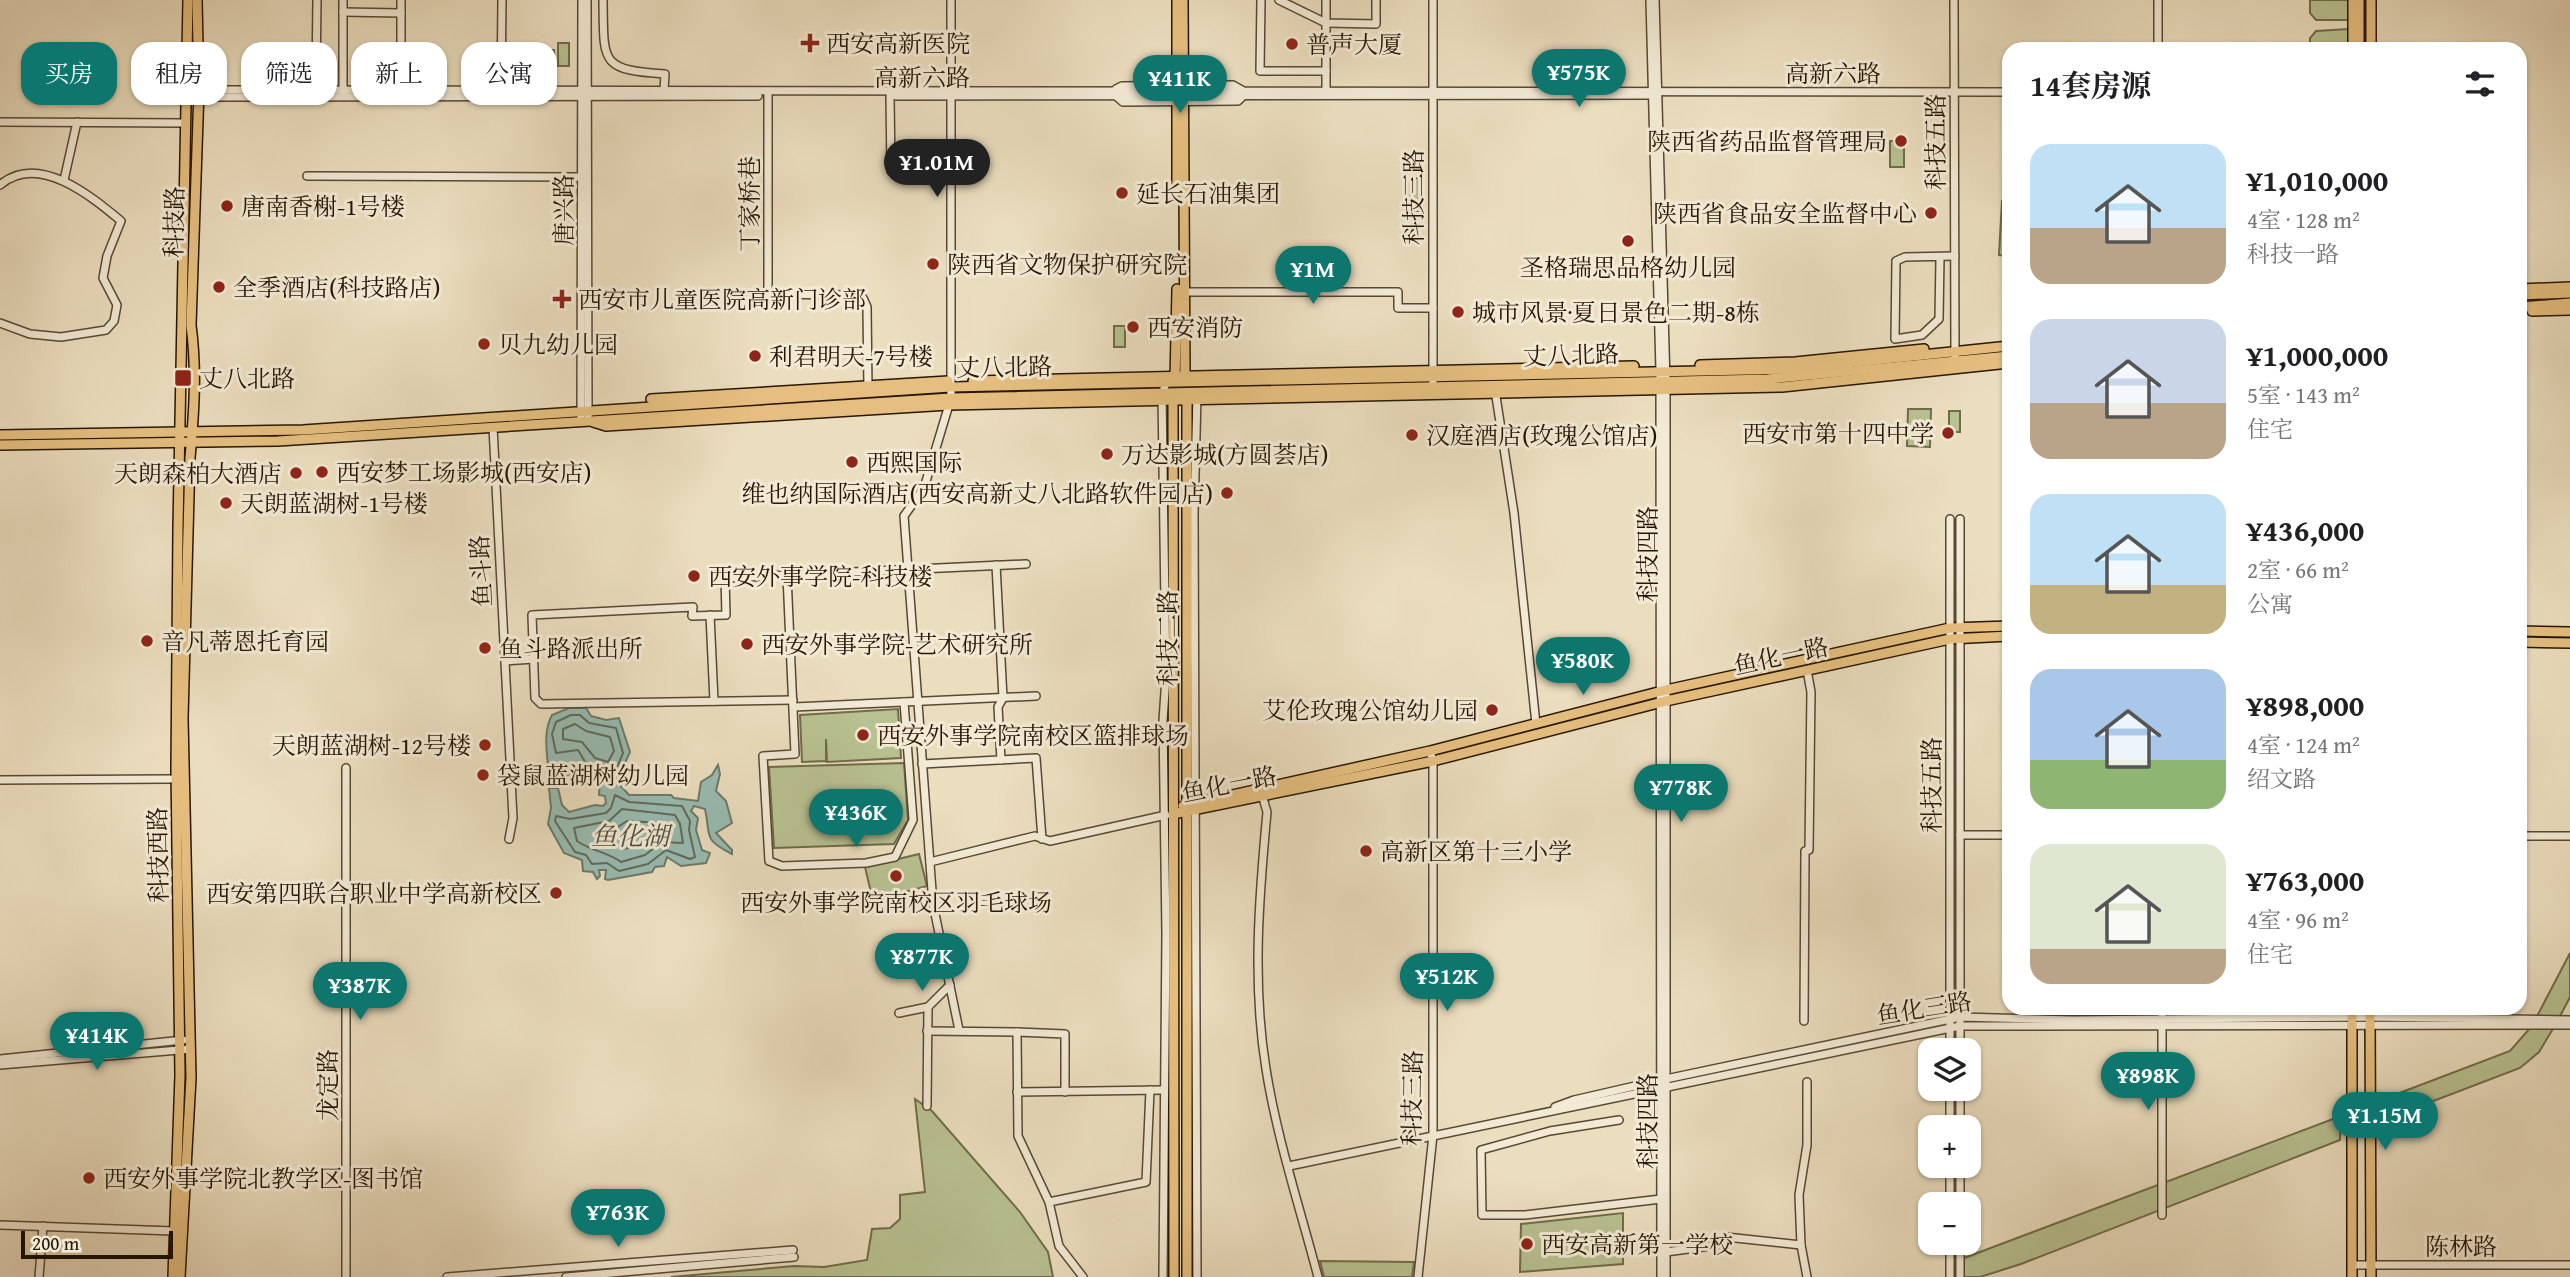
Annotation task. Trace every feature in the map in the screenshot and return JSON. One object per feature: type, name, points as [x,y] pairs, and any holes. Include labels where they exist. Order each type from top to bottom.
[{"type":"main road","name":"科技路","points":[[187,0],[187,42]]},
{"type":"main road","name":"科技路","points":[[197,0],[197,42]]},
{"type":"main road","name":"科技二路","points":[[1174,1277],[1168,815],[1183,387],[1177,0]]},
{"type":"main road","name":"科技二路","points":[[1183,0],[1180,93],[1187,1277]]},
{"type":"main road","points":[[2353,0],[2353,42]]},
{"type":"main road","points":[[2359,0],[2362,42]]},
{"type":"main road","points":[[2362,42],[2364,0]]},
{"type":"main road","points":[[2371,0],[2371,42]]},
{"type":"main road","name":"科技路","points":[[181,432],[186,105]]},
{"type":"main road","name":"科技路","points":[[186,444],[194,431],[195,354],[191,325],[198,105]]},
{"type":"main road","points":[[2527,289],[2570,287]]},
{"type":"main road","points":[[2527,295],[2570,293]]},
{"type":"main road","points":[[2527,308],[2570,303]]},
{"type":"main road","points":[[2527,309],[2570,310]]},
{"type":"main road","points":[[1955,357],[2002,342]]},
{"type":"main road","name":"丈八北路","points":[[1433,382],[1495,389],[1663,386],[1808,377],[1955,357],[2002,347]]},
{"type":"main road","name":"丈八北路","points":[[0,435],[303,430],[585,407],[951,384],[1183,387],[1433,382],[1662,368],[1788,369],[2002,356]]},
{"type":"main road","points":[[1955,357],[2002,362]]},
{"type":"main road","points":[[1183,387],[1433,382]]},
{"type":"main road","name":"丈八北路","points":[[0,445],[278,442],[584,421],[950,401],[1162,397],[1183,387]]},
{"type":"main road","name":"科技西路","points":[[180,1277],[188,1172],[191,1044],[184,718],[186,444],[181,432]]},
{"type":"main road","name":"科技西路","points":[[173,1277],[180,1045],[176,770],[178,457],[186,444]]},
{"type":"main road","name":"鱼化一路","points":[[1168,815],[1186,803],[1197,800],[1432,756],[1536,724],[1955,633],[2002,627]]},
{"type":"main road","points":[[2527,631],[2570,632]]},
{"type":"main road","name":"鱼化一路","points":[[1168,815],[1264,798],[1663,696],[1807,670],[1955,633],[2002,636]]},
{"type":"main road","points":[[2527,642],[2570,643]]},
{"type":"main road","points":[[2370,1017],[2371,1277]]},
{"type":"main road","points":[[2352,1018],[2352,1277]]},
{"type":"street","points":[[316,42],[317,0]]},
{"type":"street","points":[[343,0],[343,93]]},
{"type":"street","points":[[401,0],[401,42]]},
{"type":"street","points":[[502,0],[502,42]]},
{"type":"street","name":"唐兴路","points":[[584,421],[585,0]]},
{"type":"street","points":[[603,0],[605,47],[611,62],[625,72],[665,74],[664,90]]},
{"type":"street","points":[[951,0],[950,401],[924,488],[904,516],[933,904],[959,1031]]},
{"type":"street","points":[[1261,0],[1260,71],[1326,71]]},
{"type":"street","points":[[1279,0],[1326,23],[1376,24],[1376,0]]},
{"type":"street","points":[[1326,0],[1326,93]]},
{"type":"street","name":"科技三路","points":[[1433,0],[1433,382]]},
{"type":"street","name":"科技四路","points":[[1652,0],[1663,386],[1666,1252],[1663,1277]]},
{"type":"street","name":"科技五路","points":[[1954,0],[1955,357]]},
{"type":"street","points":[[2158,0],[2158,42]]},
{"type":"street","points":[[343,12],[401,13]]},
{"type":"street","points":[[1233,85],[1243,93],[1237,101],[1180,93],[1233,85]]},
{"type":"street","name":"高新六路","points":[[557,92],[664,90],[890,96],[951,93]]},
{"type":"street","name":"高新六路","points":[[1243,93],[2002,92]]},
{"type":"street","name":"高新六路","points":[[227,93],[1180,93]]},
{"type":"street","name":"高新六路","points":[[343,93],[351,93]]},
{"type":"street","name":"唐兴路","points":[[585,93],[582,177],[585,407]]},
{"type":"street","name":"丁家桥巷","points":[[768,93],[768,294],[850,295],[863,298],[867,307],[868,388]]},
{"type":"street","points":[[890,96],[891,171]]},
{"type":"street","points":[[0,122],[185,123]]},
{"type":"street","points":[[64,180],[77,122]]},
{"type":"street","points":[[0,185],[9,177],[33,175],[64,180],[121,221],[107,256],[103,278],[117,305],[114,321],[106,330],[61,337],[30,334],[0,323]]},
{"type":"street","points":[[307,176],[582,177]]},
{"type":"street","points":[[1940,257],[1939,319],[1922,335],[1895,339],[1896,261],[1905,257],[1955,256]]},
{"type":"street","points":[[1183,292],[1398,292],[1398,308],[1433,308]]},
{"type":"street","points":[[1183,387],[1194,514],[1197,800],[1194,1068],[1197,1097],[1197,1277]]},
{"type":"street","points":[[1495,389],[1514,513],[1536,724]]},
{"type":"street","points":[[1162,397],[1168,815],[1163,1277]]},
{"type":"street","name":"鱼斗路","points":[[493,427],[513,818],[509,839]]},
{"type":"street","name":"科技五路","points":[[1950,519],[1960,835],[1960,1038]]},
{"type":"street","name":"科技五路","points":[[1950,1038],[1955,633],[1960,579],[1960,519]]},
{"type":"street","points":[[1026,564],[725,578],[726,615],[692,616],[693,607],[532,615],[536,698],[547,705],[713,701],[918,702],[1036,696]]},
{"type":"street","points":[[996,565],[1003,698],[998,706],[1000,760]]},
{"type":"street","points":[[787,576],[795,754],[763,756],[769,862],[782,866],[866,863],[895,857],[913,820],[904,702]]},
{"type":"street","points":[[1950,579],[1960,579]]},
{"type":"street","points":[[710,615],[713,701]]},
{"type":"street","points":[[505,661],[534,659]]},
{"type":"street","points":[[1804,1021],[1805,851],[1809,850],[1811,719],[1807,670]]},
{"type":"street","name":"科技三路","points":[[1418,1277],[1433,1135],[1432,756]]},
{"type":"street","points":[[922,764],[1036,758],[1042,839]]},
{"type":"street","name":"龙定路","points":[[346,768],[346,1277]]},
{"type":"street","points":[[0,780],[170,779]]},
{"type":"street","points":[[1264,798],[1267,812],[1256,950],[1259,1012],[1270,1094],[1318,1277]]},
{"type":"street","points":[[930,862],[1035,836],[1050,841],[1168,815]]},
{"type":"street","points":[[1960,835],[2002,835]]},
{"type":"street","points":[[2527,835],[2570,836]]},
{"type":"street","points":[[1950,970],[1960,970]]},
{"type":"street","points":[[899,1013],[928,1007],[950,985]]},
{"type":"street","points":[[927,1106],[928,1007]]},
{"type":"street","points":[[2162,1015],[2162,1215]]},
{"type":"street","name":"鱼化三路","points":[[1664,1084],[1960,1017],[2162,1023]]},
{"type":"street","name":"鱼化三路","points":[[1289,1166],[1545,1112],[1574,1100],[1960,1026],[2370,1017],[2570,1020]]},
{"type":"street","name":"鱼化三路","points":[[2370,1017],[2570,1025]]},
{"type":"street","points":[[928,1031],[1065,1034],[1065,1092]]},
{"type":"street","points":[[1017,1032],[1018,1136],[1048,1202],[1059,1247],[1083,1277]]},
{"type":"street","points":[[0,1059],[191,1044]]},
{"type":"street","points":[[0,1065],[180,1045]]},
{"type":"street","points":[[1807,1082],[1807,1144],[1799,1195],[1801,1245],[1807,1277]]},
{"type":"street","name":"科技四路","points":[[1663,1277],[1661,1199],[1664,1084]]},
{"type":"street","points":[[1048,1202],[1146,1182],[1150,1090]]},
{"type":"street","points":[[1017,1092],[1164,1090]]},
{"type":"street","points":[[1619,1120],[1550,1131],[1481,1150],[1482,1215],[1525,1215],[1661,1199]]},
{"type":"street","points":[[0,1225],[174,1231]]},
{"type":"street","points":[[40,1277],[43,1226]]},
{"type":"street","points":[[1666,1252],[1717,1245],[1726,1237],[1801,1245]]},
{"type":"street","points":[[447,1277],[793,1253],[566,1277]]},
{"type":"street","points":[[1950,1255],[1950,1277]]},
{"type":"street","points":[[1961,1255],[1961,1277]]},
{"type":"street","name":"陈林路","points":[[2352,1265],[2570,1265]]},
{"type":"green space","points":[[2310,0],[2348,0],[2348,20],[2316,20],[2310,13]]},
{"type":"green space","points":[[2348,29],[2348,42],[2310,42],[2316,31]]},
{"type":"green space","points":[[558,43],[569,43],[569,66],[558,66]]},
{"type":"green space","points":[[1890,141],[1904,141],[1904,167],[1890,167]]},
{"type":"green space","points":[[1405,178],[1423,178],[1423,212],[1405,212]]},
{"type":"green space","points":[[2002,201],[2002,255],[1999,255]]},
{"type":"green space","points":[[1114,326],[1125,326],[1125,347],[1114,347]]},
{"type":"green space","points":[[1908,409],[1931,409],[1930,447],[1907,446]]},
{"type":"green space","points":[[1949,411],[1960,411],[1960,432],[1949,432]]},
{"type":"green space","name":"西安外事学院南校区篮排球场","points":[[898,709],[901,758],[827,762],[826,739],[826,761],[802,762],[800,715]]},
{"type":"green space","points":[[904,763],[908,820],[894,844],[774,848],[769,767]]},
{"type":"green space","name":"西安外事学院南校区羽毛球场","points":[[919,854],[927,886],[873,901],[865,867]]},
{"type":"green space","points":[[2570,953],[2570,997],[2557,1022],[2534,1022]]},
{"type":"green space","points":[[2531,1027],[2554,1027],[2539,1052],[2520,1068],[2381,1121],[2381,1100],[2510,1051]]},
{"type":"green space","points":[[915,1099],[932,1111],[1020,1212],[1048,1252],[1053,1277],[671,1277],[794,1266],[824,1267],[867,1260],[872,1229],[890,1228],[900,1219],[900,1195],[925,1192]]},
{"type":"green space","points":[[2341,1116],[2340,1140],[2021,1264],[1980,1277],[1964,1277],[1964,1258],[1981,1255],[1981,1252]]},
{"type":"green space","points":[[1623,1213],[1623,1264],[1520,1272],[1521,1224]]},
{"type":"green space","points":[[1320,1261],[1414,1262],[1412,1277],[1324,1277]]},
{"type":"water","name":"鱼化湖","points":[[569,708],[586,708],[591,716],[606,720],[619,718],[630,752],[620,774],[620,785],[629,795],[671,795],[674,798],[698,801],[701,782],[712,775],[718,765],[720,774],[716,791],[726,801],[732,823],[716,833],[732,850],[732,854],[712,840],[705,809],[694,806],[691,811],[698,818],[696,830],[702,850],[710,853],[706,863],[681,866],[667,857],[664,866],[655,867],[652,872],[608,880],[605,879],[606,870],[599,870],[600,876],[597,879],[593,872],[583,871],[582,860],[564,853],[548,824],[551,808],[549,788],[558,788],[562,805],[569,812],[595,805],[603,806],[606,803],[605,796],[599,795],[600,781],[589,773],[569,774],[559,783],[552,780],[555,772],[548,767],[547,728],[552,715]]},
{"type":"place","name":"西安高新医院","points":[[810,43]]},
{"type":"place","name":"普声大厦","points":[[1292,44]]},
{"type":"place","name":"陕西省药品监督管理局","points":[[1901,141]]},
{"type":"place","name":"延长石油集团","points":[[1122,193]]},
{"type":"place","name":"唐南香榭-1号楼","points":[[227,206]]},
{"type":"place","name":"陕西省食品安全监督中心","points":[[1931,213]]},
{"type":"place","name":"圣格瑞思品格幼儿园","points":[[1628,241]]},
{"type":"place","name":"陕西省文物保护研究院","points":[[933,264]]},
{"type":"place","name":"全季酒店(科技路店)","points":[[219,287]]},
{"type":"place","name":"西安市儿童医院高新门诊部","points":[[562,299]]},
{"type":"place","name":"城市风景·夏日景色二期-8栋","points":[[1458,312]]},
{"type":"place","name":"西安消防","points":[[1133,327]]},
{"type":"place","name":"贝九幼儿园","points":[[484,344]]},
{"type":"place","name":"利君明天-7号楼","points":[[755,356]]},
{"type":"place","name":"丈八北路","points":[[183,378]]},
{"type":"place","name":"西安市第十四中学","points":[[1948,433]]},
{"type":"place","name":"汉庭酒店(玫瑰公馆店)","points":[[1412,435]]},
{"type":"place","name":"万达影城(方圆荟店)","points":[[1107,454]]},
{"type":"place","name":"西熙国际","points":[[852,462]]},
{"type":"place","name":"西安梦工场影城(西安店)","points":[[322,472]]},
{"type":"place","name":"天朗森柏大酒店","points":[[296,473]]},
{"type":"place","name":"维也纳国际酒店(西安高新丈八北路软件园店)","points":[[1227,493]]},
{"type":"place","name":"天朗蓝湖树-1号楼","points":[[226,503]]},
{"type":"place","name":"西安外事学院-科技楼","points":[[694,576]]},
{"type":"place","name":"音凡蒂恩托育园","points":[[147,641]]},
{"type":"place","name":"西安外事学院-艺术研究所","points":[[747,644]]},
{"type":"place","name":"鱼斗路派出所","points":[[485,648]]},
{"type":"place","name":"艾伦玫瑰公馆幼儿园","points":[[1492,710]]},
{"type":"place","name":"西安外事学院南校区篮排球场","points":[[863,735]]},
{"type":"place","name":"天朗蓝湖树-12号楼","points":[[485,745]]},
{"type":"place","name":"袋鼠蓝湖树幼儿园","points":[[483,775]]},
{"type":"place","name":"高新区第十三小学","points":[[1366,851]]},
{"type":"place","name":"西安外事学院南校区羽毛球场","points":[[896,876]]},
{"type":"place","name":"西安第四联合职业中学高新校区","points":[[556,893]]},
{"type":"place","name":"西安外事学院北教学区-图书馆","points":[[89,1178]]},
{"type":"place","name":"西安高新第一学校","points":[[1527,1244]]}]
